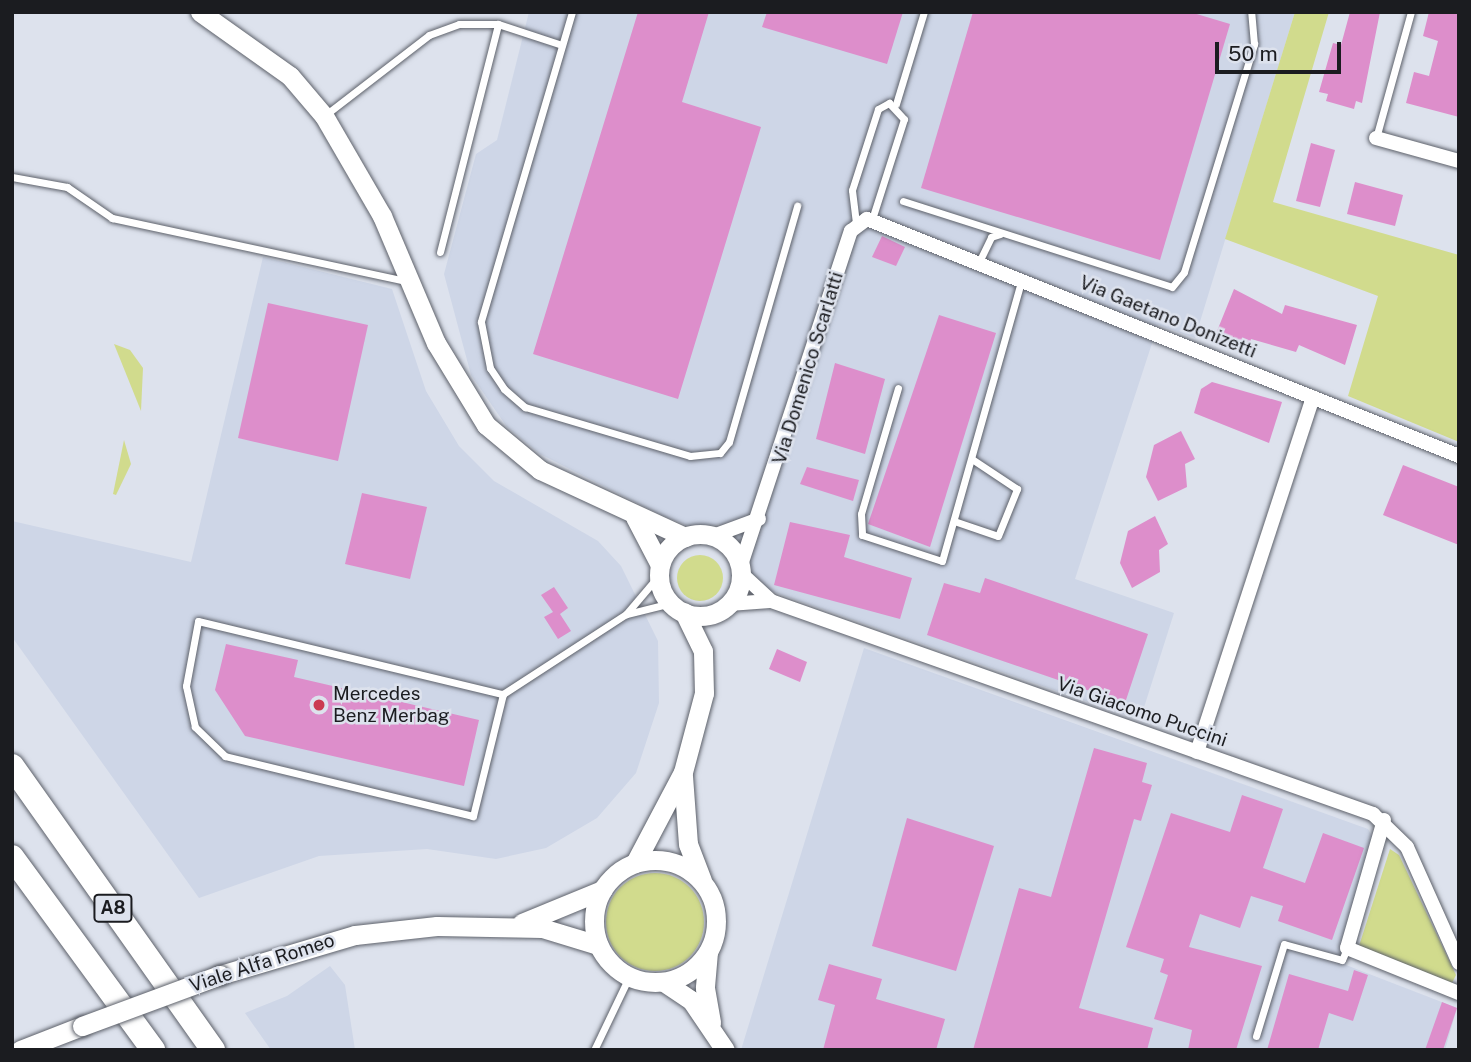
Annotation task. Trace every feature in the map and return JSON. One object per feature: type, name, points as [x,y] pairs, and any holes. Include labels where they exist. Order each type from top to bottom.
[{"type":"highway","name":"A8","points":[[12,766],[213,1050]]},
{"type":"highway","name":"A8","points":[[12,857],[153,1050]]},
{"type":"main road","points":[[200,12],[290,76],[324,116],[382,215],[436,343],[486,425],[540,470],[634,516],[685,537],[713,536],[733,551],[741,571],[703,651],[704,693],[683,772],[635,863],[601,890],[593,917],[598,945],[629,977],[664,982],[690,972],[708,952]]},
{"type":"main road","points":[[634,516],[677,608],[703,651]]},
{"type":"main road","points":[[660,570],[685,537]]},
{"type":"main road","points":[[677,608],[725,607]]},
{"type":"main road","points":[[683,772],[688,844],[716,918],[708,952],[705,988],[712,1026],[725,1050]]},
{"type":"main road","points":[[635,863],[673,863],[705,885]]},
{"type":"main road","name":"Viale Alfa Romeo","points":[[514,925],[601,890]]},
{"type":"main road","name":"Viale Alfa Romeo","points":[[20,1050],[220,975],[355,934],[514,925],[598,945]]},
{"type":"main road","points":[[664,982],[712,1026]]},
{"type":"street","points":[[1376,138],[1459,161]]},
{"type":"street","name":"Via Gaetano Donizetti","points":[[863,221],[979,261],[1459,456]]},
{"type":"street","name":"Via Domenico Scarlatti","points":[[741,571],[863,221]]},
{"type":"street","points":[[1197,752],[1313,397]]},
{"type":"street","points":[[713,536],[759,519]]},
{"type":"street","name":"Via Giacomo Puccini","points":[[741,571],[771,601],[1384,820],[1407,847],[1459,963]]},
{"type":"street","points":[[725,607],[771,601]]},
{"type":"street","points":[[1384,820],[1347,948],[1459,993]]},
{"type":"lane","points":[[572,12],[481,322],[490,368],[525,407],[690,456],[720,453],[729,442],[797,206]]},
{"type":"lane","points":[[863,221],[904,119],[895,104],[924,12]]},
{"type":"lane","points":[[903,201],[1172,287],[1184,272],[1254,44],[1251,12]]},
{"type":"lane","points":[[1376,138],[1411,12]]},
{"type":"lane","points":[[324,116],[429,35],[459,24],[498,24],[562,45]]},
{"type":"lane","points":[[440,252],[498,24]]},
{"type":"lane","points":[[863,221],[852,190],[878,109],[895,104]]},
{"type":"lane","points":[[12,177],[67,187],[112,218],[410,282]]},
{"type":"lane","points":[[979,261],[991,237],[1001,234]]},
{"type":"lane","points":[[898,388],[861,514],[862,535],[942,561],[1022,278]]},
{"type":"lane","points":[[954,521],[998,536],[1017,489],[972,459]]},
{"type":"lane","points":[[503,694],[198,621],[186,686],[195,727],[225,756],[473,816],[503,694],[626,614],[660,570]]},
{"type":"lane","points":[[626,614],[677,608]]},
{"type":"lane","points":[[1256,1036],[1284,944],[1342,960],[1347,948]]},
{"type":"lane","points":[[594,1050],[629,977]]},
{"type":"shaded area","points":[[529,12],[1295,12],[1195,338],[1158,325],[1075,579],[1174,613],[1140,720],[765,589],[753,580],[747,550],[719,524],[697,529],[663,516],[540,454],[507,427],[471,375],[444,274],[476,154],[497,140]]},
{"type":"shaded area","points":[[263,257],[392,289],[426,391],[459,446],[494,481],[598,541],[621,566],[658,641],[659,703],[636,773],[597,818],[546,848],[496,859],[427,849],[319,856],[199,898],[12,637],[12,521],[191,562]]},
{"type":"shaded area","points":[[864,648],[1368,829],[1374,839],[1344,950],[1346,965],[1457,1008],[1445,1050],[741,1050]]},
{"type":"shaded area","points":[[330,966],[345,985],[355,1050],[271,1050],[245,1013],[287,996]]},
{"type":"green space","points":[[1295,12],[1329,12],[1273,202],[1459,255],[1459,442],[1348,396],[1378,296],[1225,239]]},
{"type":"green space","points":[[114,344],[130,350],[143,368],[141,411]]},
{"type":"green space","points":[[124,440],[131,464],[116,495],[113,494]]},
{"type":"green space","points":[[700,555],[716,562],[723,578],[716,594],[700,601],[684,594],[677,578],[684,562]]},
{"type":"green space","points":[[1390,849],[1399,855],[1456,975],[1452,983],[1359,946]]},
{"type":"green space","points":[[655,873],[674,876],[690,887],[701,903],[704,922],[701,941],[690,957],[674,968],[655,971],[636,968],[620,957],[609,941],[606,922],[609,903],[620,887],[636,876]]},
{"type":"building","points":[[638,12],[709,12],[682,102],[761,127],[678,399],[533,354]]},
{"type":"building","points":[[767,12],[903,12],[887,64],[762,27]]},
{"type":"building","points":[[973,12],[1190,12],[1230,24],[1160,260],[921,188]]},
{"type":"building","points":[[1350,12],[1380,12],[1362,103],[1356,101],[1354,109],[1326,101],[1328,94],[1319,92],[1333,43],[1341,45]]},
{"type":"building","points":[[1429,12],[1459,12],[1459,117],[1406,103],[1414,72],[1429,76],[1438,41],[1423,36]]},
{"type":"building","points":[[1311,143],[1335,150],[1320,207],[1296,201]]},
{"type":"building","points":[[1355,182],[1403,195],[1395,226],[1347,214]]},
{"type":"building","points":[[882,236],[905,247],[896,266],[872,257]]},
{"type":"building","points":[[1234,289],[1282,314],[1285,305],[1357,325],[1345,365],[1299,345],[1296,352],[1251,339],[1248,349],[1215,336]]},
{"type":"building","points":[[268,303],[368,325],[338,461],[238,438]]},
{"type":"building","points":[[939,315],[996,333],[930,547],[868,524]]},
{"type":"building","points":[[835,363],[885,379],[865,454],[816,439]]},
{"type":"building","points":[[1212,382],[1282,402],[1269,443],[1194,413],[1201,389]]},
{"type":"building","points":[[1181,431],[1195,459],[1185,464],[1187,487],[1158,501],[1146,477],[1154,445]]},
{"type":"building","points":[[1403,465],[1459,487],[1459,545],[1383,515]]},
{"type":"building","points":[[807,467],[859,480],[853,501],[800,484]]},
{"type":"building","points":[[362,493],[427,507],[410,579],[345,564]]},
{"type":"building","points":[[1155,516],[1168,544],[1159,550],[1160,572],[1132,588],[1120,563],[1128,531]]},
{"type":"building","points":[[790,522],[850,535],[844,557],[912,578],[900,619],[774,585]]},
{"type":"building","points":[[985,578],[1148,634],[1125,703],[927,635],[944,583],[980,593]]},
{"type":"building","points":[[554,587],[568,608],[560,614],[571,631],[558,639],[544,617],[553,612],[541,595]]},
{"type":"building","name":"Mercedes Benz Merbag","points":[[226,644],[298,660],[294,677],[479,720],[464,786],[245,736],[215,690]]},
{"type":"building","points":[[777,649],[807,662],[800,682],[769,669]]},
{"type":"building","points":[[1094,748],[1147,763],[1142,782],[1152,785],[1141,821],[1134,819],[1079,1008],[1153,1028],[1147,1050],[973,1050],[1019,888],[1051,897]]},
{"type":"building","points":[[1242,795],[1283,809],[1263,868],[1305,883],[1323,833],[1364,848],[1332,940],[1278,921],[1283,906],[1251,896],[1240,928],[1200,914],[1189,947],[1262,966],[1236,1050],[1188,1050],[1192,1030],[1154,1019],[1168,975],[1160,972],[1164,959],[1126,947],[1171,813],[1230,832]]},
{"type":"building","points":[[907,818],[994,846],[956,971],[872,946]]},
{"type":"building","points":[[829,964],[882,979],[876,999],[945,1019],[936,1050],[823,1050],[835,1005],[818,1000]]},
{"type":"building","points":[[1354,970],[1368,975],[1353,1021],[1329,1013],[1318,1050],[1267,1050],[1289,974],[1348,991]]},
{"type":"building","points":[[1442,1002],[1457,1008],[1443,1050],[1425,1050]]},
{"type":"place","name":"Mercedes Benz Merbag","points":[[319,705]]}]
